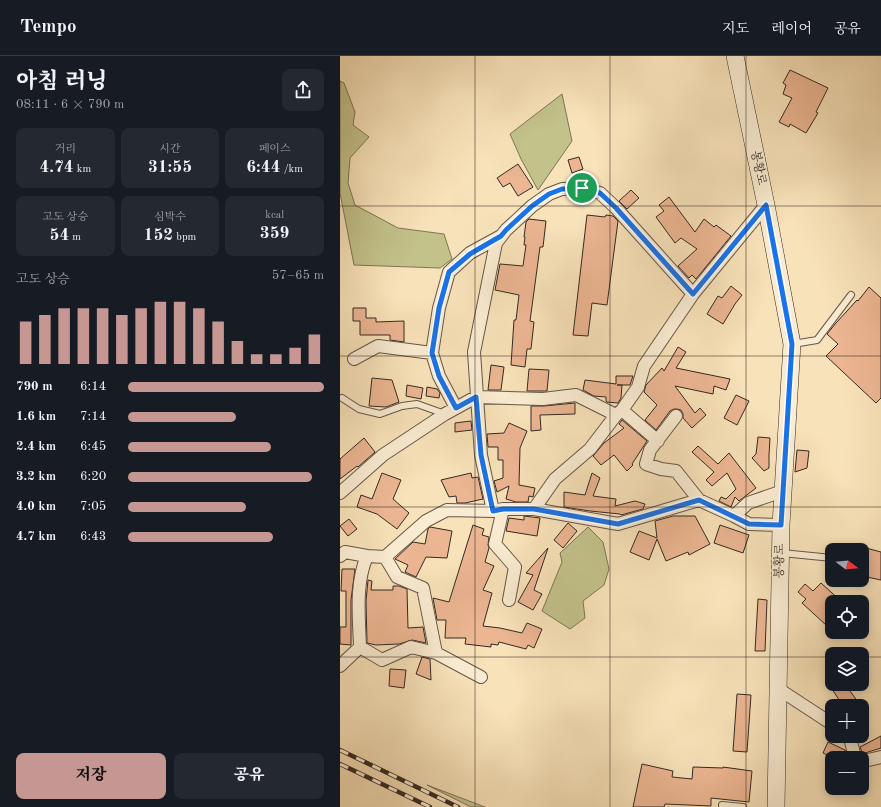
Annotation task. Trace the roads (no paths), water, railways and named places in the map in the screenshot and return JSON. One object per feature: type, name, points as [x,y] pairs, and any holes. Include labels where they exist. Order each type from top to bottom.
[{"type":"street","name":"봉황로","points":[[735,56],[766,205],[792,344],[781,525],[776,807]]},
{"type":"street","points":[[509,600],[515,567],[495,544],[498,510],[481,455],[474,352],[496,244],[506,230],[532,206],[549,194],[562,189],[582,188],[600,193],[616,208],[693,294]]},
{"type":"street","points":[[534,509],[555,479],[590,449],[619,412],[638,387],[644,366],[693,294],[766,205]]},
{"type":"street","points":[[456,408],[439,376],[432,353],[439,308],[449,272],[470,254],[501,236]]},
{"type":"street","points":[[354,359],[378,346],[432,353]]},
{"type":"street","points":[[340,493],[383,455],[445,414],[476,397],[542,399],[576,395],[619,412],[658,441]]},
{"type":"street","points":[[676,416],[650,450],[646,464],[660,469],[676,471],[699,500],[749,524],[781,525]]},
{"type":"street","points":[[734,516],[748,503],[783,491]]},
{"type":"street","points":[[340,556],[345,552],[367,556],[385,557],[426,521],[447,510],[534,509],[618,524],[699,500]]},
{"type":"street","points":[[340,666],[360,647],[358,603],[363,566],[367,556]]},
{"type":"street","points":[[385,557],[398,576],[423,588],[436,653]]},
{"type":"street","points":[[360,647],[382,660],[411,647],[436,653],[481,677]]},
{"type":"street","points":[[777,688],[825,719]]},
{"type":"street","points":[[869,760],[881,757]]},
{"type":"lane","points":[[792,344],[817,340],[851,295]]},
{"type":"lane","points":[[342,398],[359,409],[380,414],[402,406],[417,404],[445,414]]},
{"type":"lane","points":[[781,553],[825,557]]},
{"type":"lane","points":[[722,805],[743,807]]},
{"type":"railway","points":[[340,750],[458,807]]},
{"type":"railway","points":[[340,764],[430,807]]}]
